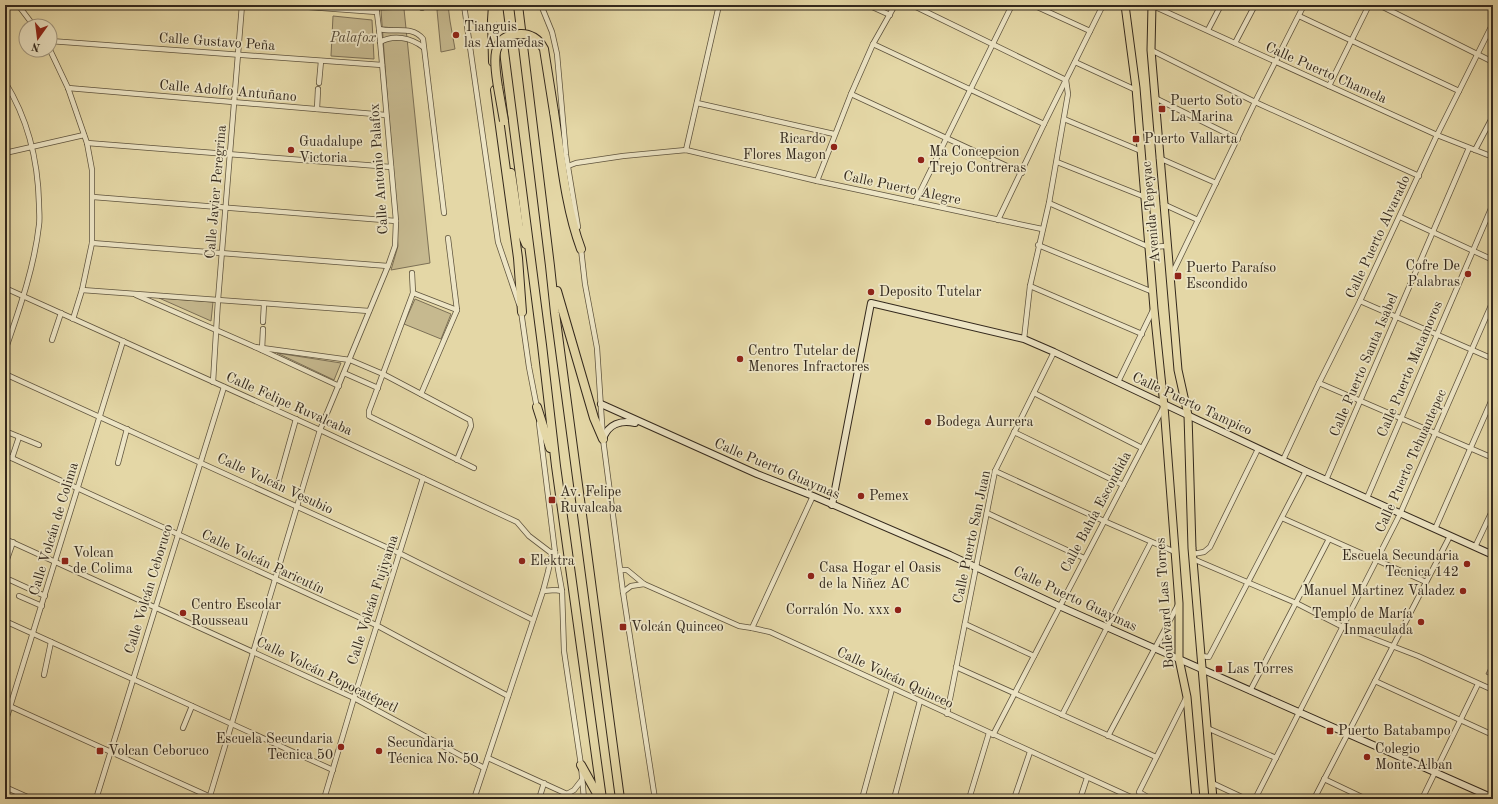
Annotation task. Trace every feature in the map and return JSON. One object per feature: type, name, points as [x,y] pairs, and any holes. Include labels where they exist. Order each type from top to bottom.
[{"type":"highway","points":[[493,5],[492,30],[494,75],[518,258],[522,312]]},
{"type":"highway","points":[[498,5],[531,256],[556,466],[601,799]]},
{"type":"highway","points":[[518,5],[556,321],[620,799]]},
{"type":"highway","points":[[518,258],[519,227],[495,67],[495,55],[498,47],[503,40],[515,34],[532,36],[539,41],[544,49],[567,195],[575,233],[581,249]]},
{"type":"highway","points":[[519,227],[531,256]]},
{"type":"highway","points":[[550,266],[594,418],[603,439]]},
{"type":"highway","points":[[537,407],[556,466]]},
{"type":"highway","points":[[581,765],[601,799]]},
{"type":"main road","name":"Avenida Tepeyac","points":[[1125,5],[1136,90],[1154,309],[1164,405]]},
{"type":"main road","name":"Avenida Tepeyac","points":[[1152,5],[1150,50],[1169,279],[1178,370],[1188,415]]},
{"type":"main road","name":"Boulevard Las Torres","points":[[1164,405],[1179,603],[1179,659],[1187,696],[1196,799]]},
{"type":"main road","points":[[1188,415],[1193,556],[1213,799]]},
{"type":"street","points":[[18,5],[28,18]]},
{"type":"street","name":"Calle Javier Peregrina","points":[[213,382],[218,300],[227,208],[242,5]]},
{"type":"street","points":[[281,5],[377,12]]},
{"type":"street","name":"Calle Antonio Palafox","points":[[210,798],[320,430],[350,360],[395,246],[396,221],[376,5]]},
{"type":"street","points":[[464,5],[498,242],[522,312],[529,367],[537,407],[555,552],[562,591],[564,651],[581,765],[581,781],[584,799]]},
{"type":"street","points":[[541,5],[552,32],[557,54],[568,166],[585,284],[597,348],[603,439],[623,592],[655,799]]},
{"type":"street","points":[[686,150],[719,5]]},
{"type":"street","points":[[868,5],[890,15]]},
{"type":"street","points":[[817,181],[834,134],[873,44],[895,5]]},
{"type":"street","points":[[912,5],[1066,80]]},
{"type":"street","points":[[915,202],[1012,5]]},
{"type":"street","points":[[1033,5],[1090,31]]},
{"type":"street","points":[[998,220],[1103,5]]},
{"type":"street","name":"Calle Puerto Chamela","points":[[1152,5],[1437,135],[1493,157]]},
{"type":"street","points":[[1208,30],[1221,5]]},
{"type":"street","points":[[1235,43],[1255,5]]},
{"type":"street","points":[[1169,279],[1304,5]]},
{"type":"street","points":[[1329,86],[1369,5]]},
{"type":"street","points":[[1379,5],[1493,62]]},
{"type":"street","points":[[1487,5],[1493,8]]},
{"type":"street","points":[[1299,16],[1459,91]]},
{"type":"street","name":"Calle Puerto Alvarado","points":[[1283,460],[1319,383],[1360,302],[1437,135],[1493,23]]},
{"type":"street","points":[[379,29],[389,31],[406,30],[416,33],[423,38],[444,213]]},
{"type":"street","points":[[380,42],[389,38],[406,39],[415,41],[423,47]]},
{"type":"street","name":"Calle Gustavo Peña","points":[[58,42],[382,65]]},
{"type":"street","points":[[873,44],[1044,124]]},
{"type":"street","points":[[1150,50],[1255,102],[1419,176]]},
{"type":"street","points":[[54,58],[68,88],[87,143],[92,170],[92,243],[82,290],[72,319]]},
{"type":"street","points":[[319,83],[321,61]]},
{"type":"street","points":[[1075,62],[1136,90]]},
{"type":"street","points":[[1024,340],[1030,286],[1038,245],[1049,203],[1064,119],[1068,94],[1066,80]]},
{"type":"street","points":[[5,82],[14,97],[24,121],[32,146],[39,186],[39,223],[33,259],[23,296],[5,351]]},
{"type":"street","name":"Calle Adolfo Antuñano","points":[[68,88],[386,115]]},
{"type":"street","points":[[317,109],[318,89]]},
{"type":"street","points":[[851,94],[1022,173]]},
{"type":"street","points":[[1154,98],[1238,139]]},
{"type":"street","points":[[697,103],[834,134]]},
{"type":"street","points":[[1475,150],[1493,116]]},
{"type":"street","points":[[1064,119],[1141,151]]},
{"type":"street","points":[[5,153],[84,135]]},
{"type":"street","points":[[87,143],[391,167]]},
{"type":"street","name":"Calle Puerto Santa Isabel","points":[[1326,480],[1469,148]]},
{"type":"street","name":"Calle Puerto Alegre","points":[[568,166],[576,163],[623,156],[686,150],[817,181],[1042,229]]},
{"type":"street","points":[[1160,158],[1216,182]]},
{"type":"street","points":[[1057,162],[1145,197]]},
{"type":"street","points":[[93,197],[396,221]]},
{"type":"street","points":[[1049,203],[1149,247],[1167,246]]},
{"type":"street","points":[[1163,204],[1198,220]]},
{"type":"street","name":"Calle Puerto Matamoros","points":[[1367,498],[1493,204]]},
{"type":"street","points":[[1400,217],[1493,260]]},
{"type":"street","points":[[421,394],[457,310],[448,238]]},
{"type":"street","points":[[92,243],[388,266]]},
{"type":"street","points":[[1038,245],[1153,292]]},
{"type":"street","points":[[412,273],[413,293],[369,411],[369,416],[474,468]]},
{"type":"street","points":[[1030,286],[1142,334]]},
{"type":"street","name":"Calle Felipe Ruvalcaba","points":[[5,288],[224,386],[517,522],[529,536],[550,552],[555,552]]},
{"type":"street","points":[[82,290],[369,311]]},
{"type":"street","points":[[132,293],[255,347],[350,360],[383,374],[470,420],[471,426],[457,460]]},
{"type":"street","points":[[413,293],[457,310]]},
{"type":"street","points":[[445,306],[451,303],[455,297]]},
{"type":"street","name":"Calle Puerto Tehuantepec","points":[[1255,799],[1400,514],[1493,301]]},
{"type":"street","name":"Calle Puerto Tampico","points":[[832,505],[871,302],[1024,340],[1054,352],[1258,449],[1493,555]]},
{"type":"street","points":[[1360,302],[1396,316],[1493,359]]},
{"type":"street","points":[[263,322],[264,304]]},
{"type":"street","points":[[1118,382],[1154,309]]},
{"type":"street","points":[[52,340],[61,313]]},
{"type":"street","points":[[262,329],[262,349]]},
{"type":"street","name":"Calle Volcán de Colima","points":[[5,723],[123,341]]},
{"type":"street","points":[[262,349],[339,386]]},
{"type":"street","name":"Calle Puerto San Juan","points":[[947,714],[995,471],[1054,352]]},
{"type":"street","points":[[344,373],[378,388]]},
{"type":"street","name":"Calle Volcán Vesubio","points":[[5,374],[399,553],[533,620]]},
{"type":"street","points":[[1319,383],[1493,458]]},
{"type":"street","name":"Calle Volcán Ceboruco","points":[[96,799],[224,386]]},
{"type":"street","points":[[1034,393],[1142,448]]},
{"type":"street","points":[[1435,529],[1493,397]]},
{"type":"street","name":"Calle Puerto Guaymas","points":[[601,404],[757,474],[813,496],[976,566],[1060,606],[1493,798]]},
{"type":"street","name":"Calle Bahía Escondida","points":[[970,799],[991,734],[1034,656],[1164,405]]},
{"type":"street","points":[[278,483],[296,419]]},
{"type":"street","name":"Calle Puerto Guaymas","points":[[603,439],[609,429],[618,423],[626,422],[645,425]]},
{"type":"street","points":[[118,463],[127,430]]},
{"type":"street","points":[[5,432],[39,445]]},
{"type":"street","points":[[1014,432],[1123,485]]},
{"type":"street","points":[[12,458],[19,437]]},
{"type":"street","points":[[1193,556],[1204,552],[1210,547],[1258,449]]},
{"type":"street","name":"Calle Volcán Paricutín","points":[[5,455],[376,626],[508,696]]},
{"type":"street","points":[[995,471],[1175,552]]},
{"type":"street","points":[[1201,656],[1209,657],[1306,471]]},
{"type":"street","name":"Calle Volcán Fujiyama","points":[[324,799],[376,626],[423,478]]},
{"type":"street","points":[[752,628],[813,496]]},
{"type":"street","points":[[1475,547],[1493,509]]},
{"type":"street","points":[[987,513],[1084,558]]},
{"type":"street","points":[[1282,518],[1426,582]]},
{"type":"street","points":[[1314,799],[1450,536]]},
{"type":"street","name":"Calle Volcán Popocatépetl","points":[[5,538],[354,698],[484,768]]},
{"type":"street","points":[[1250,691],[1296,604],[1328,539]]},
{"type":"street","points":[[6,562],[13,542]]},
{"type":"street","points":[[1062,715],[1151,542]]},
{"type":"street","points":[[474,799],[543,591],[551,558],[555,552]]},
{"type":"street","points":[[1193,556],[1247,584],[1296,604],[1343,627],[1393,646],[1493,690]]},
{"type":"street","name":"Calle Volcán Quinceo","points":[[621,570],[627,570],[644,584],[739,626],[770,632],[1135,799]]},
{"type":"street","points":[[10,580],[45,596]]},
{"type":"street","points":[[623,592],[631,586],[644,584]]},
{"type":"street","points":[[543,591],[562,591]]},
{"type":"street","points":[[19,596],[42,606]]},
{"type":"street","points":[[1108,736],[1179,603]]},
{"type":"street","points":[[5,621],[332,770]]},
{"type":"street","points":[[965,624],[1034,656]]},
{"type":"street","points":[[44,675],[51,642]]},
{"type":"street","points":[[956,667],[1156,758]]},
{"type":"street","points":[[1375,681],[1493,735]]},
{"type":"street","points":[[1422,799],[1478,684]]},
{"type":"street","points":[[862,799],[892,689]]},
{"type":"street","points":[[1151,799],[1139,792],[1187,696]]},
{"type":"street","points":[[894,799],[920,701]]},
{"type":"street","points":[[5,704],[215,799]]},
{"type":"street","points":[[183,728],[192,706]]},
{"type":"street","points":[[1207,728],[1276,758]]},
{"type":"street","points":[[1014,799],[1030,752]]},
{"type":"street","points":[[488,758],[544,783],[567,796],[581,781]]},
{"type":"street","points":[[1080,799],[1087,778]]},
{"type":"street","points":[[1324,779],[1366,799]]},
{"type":"street","points":[[539,799],[544,783]]},
{"type":"street","points":[[1212,783],[1246,799]]},
{"type":"street","points":[[5,787],[32,799]]},
{"type":"green space","points":[[441,5],[448,5],[455,49],[441,52],[437,10],[441,9]]},
{"type":"green space","points":[[404,9],[430,263],[391,270],[398,246],[381,10]]},
{"type":"green space","name":"Palafox","points":[[333,16],[372,20],[374,59],[331,56]]},
{"type":"green space","points":[[159,298],[213,302],[211,321]]},
{"type":"green space","points":[[415,299],[451,314],[441,339],[404,324]]},
{"type":"green space","points":[[277,353],[341,363],[334,380]]},
{"type":"green space","points":[[1493,659],[1493,677],[1486,674]]},
{"type":"place","name":"Tianguis las Alamedas","points":[[456,35]]},
{"type":"place","name":"Puerto Soto La Marina","points":[[1162,109]]},
{"type":"place","name":"Puerto Vallarta","points":[[1136,139]]},
{"type":"place","name":"Ricardo Flores Magon","points":[[834,147]]},
{"type":"place","name":"Guadalupe Victoria","points":[[291,150]]},
{"type":"place","name":"Ma Concepcion Trejo Contreras","points":[[921,160]]},
{"type":"place","name":"Cofre De Palabras","points":[[1468,274]]},
{"type":"place","name":"Puerto Paraíso Escondido","points":[[1178,276]]},
{"type":"place","name":"Deposito Tutelar","points":[[871,292]]},
{"type":"place","name":"Centro Tutelar de Menores Infractores","points":[[740,359]]},
{"type":"place","name":"Bodega Aurrera","points":[[928,422]]},
{"type":"place","name":"Pemex","points":[[861,496]]},
{"type":"place","name":"Av. Felipe Ruvalcaba","points":[[552,500]]},
{"type":"place","name":"Volcan de Colima","points":[[65,561]]},
{"type":"place","name":"Elektra","points":[[522,561]]},
{"type":"place","name":"Escuela Secundaria Tecnica 142","points":[[1467,564]]},
{"type":"place","name":"Casa Hogar el Oasis de la Niñez AC","points":[[811,576]]},
{"type":"place","name":"Manuel Martinez Valadez","points":[[1463,591]]},
{"type":"place","name":"Corralón No. xxx","points":[[898,610]]},
{"type":"place","name":"Centro Escolar Rousseau","points":[[183,613]]},
{"type":"place","name":"Templo de María Inmaculada","points":[[1421,622]]},
{"type":"place","name":"Volcán Quinceo","points":[[623,627]]},
{"type":"place","name":"Las Torres","points":[[1219,669]]},
{"type":"place","name":"Puerto Batabampo","points":[[1330,731]]},
{"type":"place","name":"Escuela Secundaria Tecnica 50","points":[[341,747]]},
{"type":"place","name":"Volcan Ceboruco","points":[[100,751]]},
{"type":"place","name":"Secundaria Técnica No. 50","points":[[379,751]]},
{"type":"place","name":"Colegio Monte Alban","points":[[1367,757]]}]
